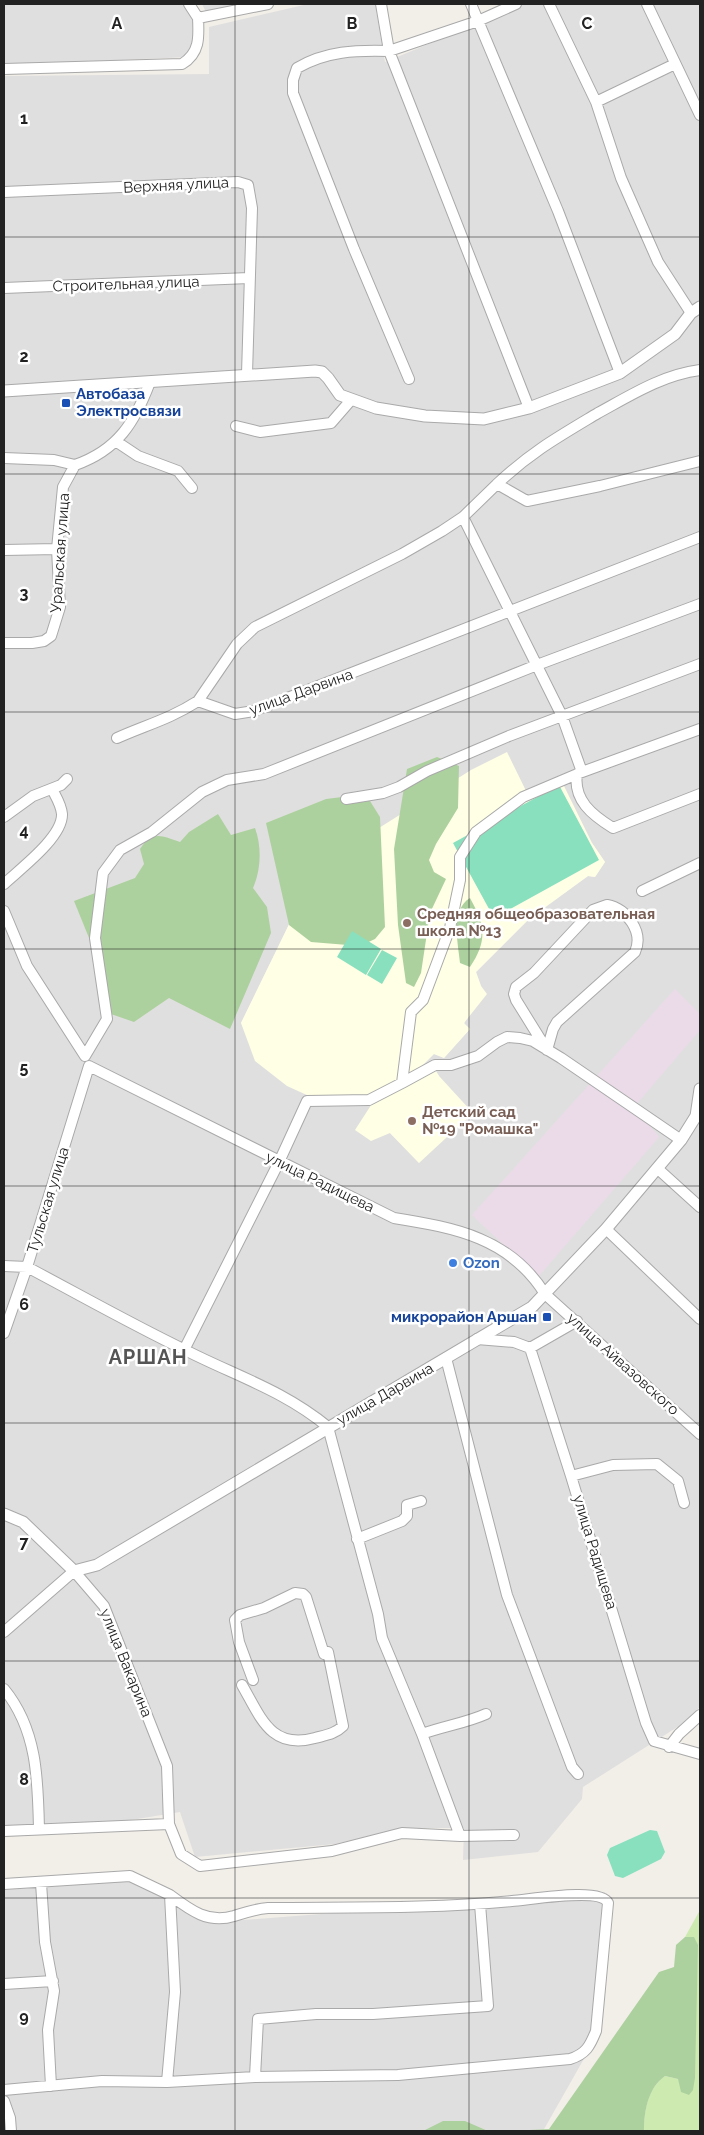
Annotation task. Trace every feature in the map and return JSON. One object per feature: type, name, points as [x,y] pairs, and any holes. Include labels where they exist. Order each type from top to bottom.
[{"type":"street","points":[[4,69],[182,64],[192,58],[199,38],[198,18],[189,4]]},
{"type":"street","points":[[198,18],[268,4]]},
{"type":"street","points":[[381,4],[389,52],[529,408]]},
{"type":"street","points":[[471,4],[558,212],[620,373]]},
{"type":"street","points":[[409,379],[342,222],[293,93],[293,80],[297,68],[312,59],[360,50],[389,52],[478,21],[516,4]]},
{"type":"street","points":[[4,391],[247,374],[322,372],[340,394],[351,400],[376,408],[425,416],[484,419],[529,408],[620,373],[675,334],[696,310],[658,262],[621,178],[596,102],[549,4]]},
{"type":"street","points":[[647,4],[700,115]]},
{"type":"street","points":[[596,102],[676,64]]},
{"type":"street","name":"Верхняя улица","points":[[4,192],[238,182],[248,185],[252,208],[247,374]]},
{"type":"street","name":"Строительная улица","points":[[4,288],[249,278]]},
{"type":"street","points":[[117,738],[174,716],[198,701],[237,644],[254,627],[402,554],[463,517],[524,458],[641,388],[680,374],[700,370]]},
{"type":"street","points":[[4,458],[54,460],[75,465],[101,453],[117,442],[141,406],[150,382]]},
{"type":"street","points":[[236,426],[260,432],[331,423],[351,400]]},
{"type":"street","points":[[117,442],[138,456],[178,471],[192,488]]},
{"type":"street","points":[[497,484],[527,501],[600,486],[700,461]]},
{"type":"street","name":"Уральская улица","points":[[4,643],[32,643],[44,641],[51,636],[60,606],[57,549],[64,487],[75,465]]},
{"type":"street","points":[[463,517],[511,610],[562,716],[580,773],[575,784],[586,808],[593,816],[613,828],[700,794]]},
{"type":"street","name":"улица Дарвина","points":[[198,701],[236,714],[254,711],[700,537]]},
{"type":"street","points":[[4,550],[57,549]]},
{"type":"street","points":[[87,1061],[107,1020],[95,938],[103,873],[120,850],[152,832],[202,792],[227,780],[264,774],[536,665],[700,604]]},
{"type":"street","points":[[346,798],[383,793],[399,787],[427,771],[562,716],[700,664]]},
{"type":"street","points":[[402,1083],[411,1012],[423,1000],[447,936],[460,880],[460,857],[476,832],[523,797],[580,773],[700,729]]},
{"type":"street","points":[[4,818],[33,796],[52,789],[67,779]]},
{"type":"street","points":[[4,884],[38,854],[56,831],[62,815],[59,800],[52,789]]},
{"type":"street","points":[[642,891],[700,863]]},
{"type":"street","points":[[607,905],[614,907],[630,920],[636,929],[638,937],[635,952],[557,1022],[547,1050],[516,1000],[514,994],[516,986],[534,973],[593,910],[607,905]]},
{"type":"street","points":[[4,911],[27,966],[87,1061]]},
{"type":"street","points":[[184,1350],[279,1162],[307,1101],[369,1100],[435,1064],[441,1064],[445,1067],[478,1056],[507,1037],[532,1041],[619,1096],[681,1140]]},
{"type":"street","name":"улица Радищева","points":[[87,1061],[279,1162],[394,1218],[438,1225],[501,1247],[535,1278],[546,1294]]},
{"type":"street","name":"Тульская улица","points":[[4,1333],[27,1267],[87,1061]]},
{"type":"street","name":"улица Дарвина","points":[[4,1632],[74,1571],[98,1565],[532,1306],[546,1294],[658,1170],[681,1140],[696,1116],[699,1107],[700,1089]]},
{"type":"street","points":[[658,1170],[700,1207]]},
{"type":"street","points":[[606,1228],[700,1319]]},
{"type":"street","points":[[4,1266],[27,1267],[184,1350],[260,1383],[304,1406],[328,1427],[378,1614],[382,1638],[422,1734],[460,1836]]},
{"type":"street","name":"улица Айвазовского","points":[[546,1294],[700,1434]]},
{"type":"street","points":[[476,1339],[514,1342],[530,1348],[576,1321]]},
{"type":"street","name":"улица Радищева","points":[[530,1348],[646,1723],[654,1740],[669,1746]]},
{"type":"street","points":[[446,1358],[507,1595],[572,1767],[578,1774]]},
{"type":"street","points":[[571,1476],[614,1465],[657,1464],[678,1481],[684,1503]]},
{"type":"street","points":[[358,1539],[402,1521],[407,1516],[407,1505],[421,1501]]},
{"type":"street","name":"улица Вакарина","points":[[4,1514],[23,1522],[74,1571],[104,1606],[168,1766],[170,1824],[181,1854],[200,1866],[332,1851],[402,1833],[460,1836],[514,1834]]},
{"type":"street","points":[[242,1685],[260,1715],[277,1736],[287,1741],[302,1742],[336,1732],[343,1726],[342,1714],[326,1653],[306,1597],[303,1594],[295,1593],[264,1608],[240,1615],[235,1620],[237,1636],[253,1680]]},
{"type":"street","points":[[4,1689],[15,1702],[28,1731],[38,1774],[39,1829]]},
{"type":"street","points":[[422,1734],[456,1722],[467,1722],[486,1714]]},
{"type":"street","points":[[700,1715],[669,1746],[700,1754]]},
{"type":"street","points":[[4,1831],[170,1824]]},
{"type":"street","points":[[4,1884],[130,1876],[170,1895],[191,1911],[207,1918],[232,1917],[250,1910],[268,1908],[480,1904],[578,1894],[601,1896],[607,1900],[596,2031],[589,2048],[582,2055],[570,2058],[398,2075],[255,2077],[167,2082],[102,2081],[4,2090]]},
{"type":"street","points":[[41,1883],[45,1942],[54,1991],[48,2030],[51,2086]]},
{"type":"street","points":[[167,2082],[175,1992],[170,1895]]},
{"type":"street","points":[[255,2077],[258,2019],[316,2014],[373,2014],[488,2006],[480,1904]]},
{"type":"street","points":[[4,1984],[53,1981]]},
{"type":"street","points":[[4,2101],[10,2118],[11,2131]]},
{"type":"shaded area","points":[[4,4],[188,4],[196,21],[189,57],[4,65]]},
{"type":"shaded area","points":[[202,4],[255,4],[208,16]]},
{"type":"shaded area","points":[[308,4],[375,4],[385,62],[525,4],[700,4],[700,1707],[679,1726],[583,1787],[582,1799],[538,1852],[463,1860],[464,1828],[403,1828],[335,1844],[195,1857],[180,1812],[45,1834],[4,1837],[4,76],[209,74],[209,27]],"holes":[[[592,843],[605,862],[595,877],[588,876],[529,919],[476,972],[481,986],[464,1024],[470,1029],[444,1058],[434,1054],[241,1023],[317,867]],[[434,1068],[439,1076],[419,1163],[389,1132]]]},
{"type":"shaded area","name":"Средняя общеобразовательная школа №13","points":[[507,752],[530,799],[563,784],[592,843],[605,862],[595,877],[588,876],[529,919],[476,972],[481,986],[487,994],[464,1023],[470,1029],[444,1058],[434,1054],[421,1067],[375,1093],[346,1099],[309,1096],[287,1086],[255,1061],[241,1023],[317,867],[471,770]]},
{"type":"shaded area","points":[[675,989],[700,1014],[700,1030],[634,1107],[659,1137],[538,1277],[472,1215]]},
{"type":"shaded area","name":"Детский сад №19 \"Ромашка\"","points":[[434,1068],[473,1113],[419,1163],[390,1133],[371,1141],[355,1130],[375,1099]]},
{"type":"shaded area","points":[[130,1881],[217,1922],[605,1892],[598,2034],[543,2131],[4,2131],[4,1890]]},
{"type":"green space","points":[[437,757],[459,766],[458,808],[436,844],[429,860],[434,872],[446,879],[430,913],[421,973],[414,987],[406,983],[398,925],[394,849],[407,769]]},
{"type":"green space","points":[[559,785],[599,860],[494,918],[453,843]]},
{"type":"green space","points":[[358,795],[370,801],[380,817],[385,927],[375,939],[360,946],[311,942],[289,925],[266,823],[326,799]]},
{"type":"green space","points":[[218,814],[231,835],[255,828],[260,858],[258,874],[253,888],[267,907],[271,933],[230,1029],[169,998],[134,1022],[108,1013],[100,965],[74,901],[135,878],[144,864],[140,849],[149,839],[158,836],[180,842],[189,832]]},
{"type":"green space","points":[[470,898],[479,916],[482,940],[480,949],[470,967],[460,963],[457,928],[460,910]]},
{"type":"green space","points":[[352,931],[381,949],[366,975],[337,957]]},
{"type":"green space","points":[[382,950],[397,958],[382,984],[367,975]]},
{"type":"green space","points":[[650,1830],[657,1831],[665,1852],[661,1859],[623,1878],[615,1876],[607,1855],[610,1848]]},
{"type":"green space","points":[[700,1910],[700,2131],[644,2131],[648,2100],[659,2081],[665,2076],[678,2079],[681,2084],[694,1937],[685,1937]]},
{"type":"green space","points":[[685,1937],[694,1937],[698,1945],[695,2078],[693,2090],[689,2095],[681,2092],[678,2079],[665,2076],[659,2081],[648,2100],[644,2131],[510,2131],[549,2129],[659,1972],[674,1967],[676,1945]]},
{"type":"green space","points":[[443,2121],[465,2121],[488,2131],[423,2131]]},
{"type":"place","name":"Автобаза Электросвязи","points":[[66,403]]},
{"type":"place","name":"Средняя общеобразовательная школа №13","points":[[407,923]]},
{"type":"place","name":"Детский сад №19 \"Ромашка\"","points":[[412,1121]]},
{"type":"place","name":"Ozon","points":[[453,1263]]},
{"type":"place","name":"микрорайон Аршан","points":[[547,1317]]},
{"type":"district","name":"АРШАН","points":[[148,1357]]}]
